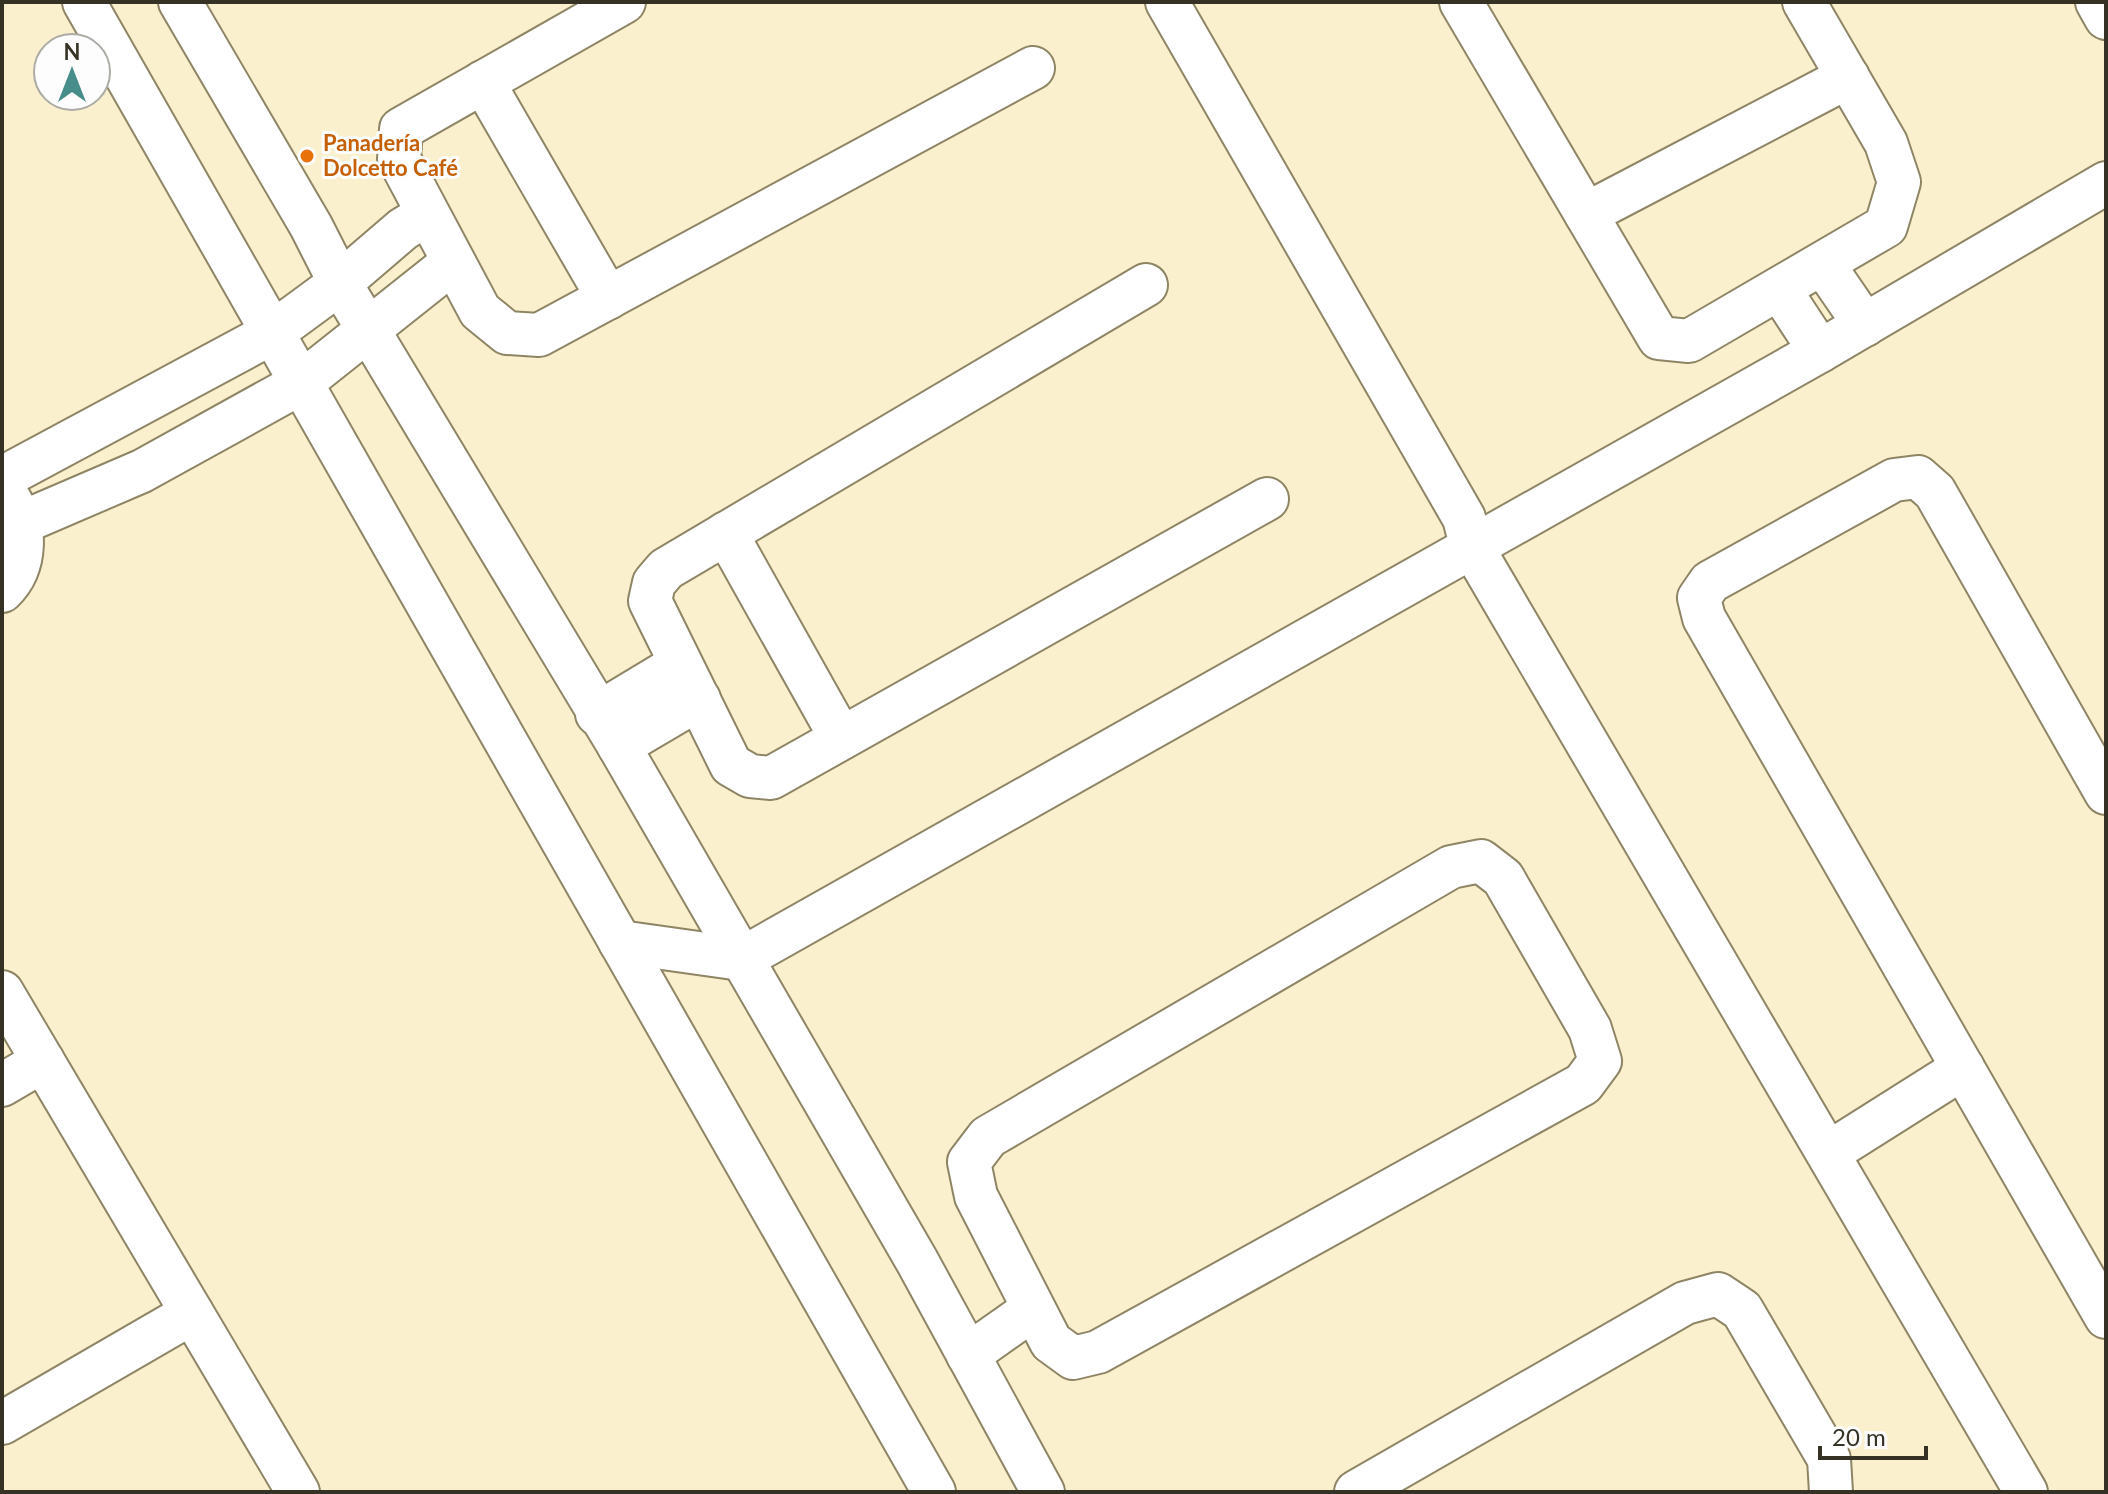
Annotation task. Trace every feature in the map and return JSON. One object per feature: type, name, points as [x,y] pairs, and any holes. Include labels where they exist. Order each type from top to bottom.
[{"type":"street","points":[[84,2],[934,1492]]},
{"type":"street","points":[[180,2],[311,226],[340,283],[370,328],[741,959],[1043,1492]]},
{"type":"street","points":[[624,2],[401,129],[399,159],[426,215],[480,311],[507,333],[539,335],[1033,68]]},
{"type":"street","points":[[1167,2],[1464,518],[1471,545],[1830,1152],[2026,1492]]},
{"type":"street","points":[[1461,2],[1659,338],[1689,341],[1886,226],[1899,182],[1886,143],[1804,2]]},
{"type":"street","points":[[2097,2],[2106,18]]},
{"type":"street","points":[[1586,214],[1848,77]]},
{"type":"street","points":[[483,82],[608,298]]},
{"type":"street","points":[[620,942],[741,959],[1820,351],[2106,183]]},
{"type":"street","points":[[2,478],[272,333],[340,283],[403,229],[426,215]]},
{"type":"street","points":[[2,591],[18,567],[23,545],[11,507],[142,471],[301,383],[452,263]]},
{"type":"street","points":[[1823,264],[1865,325]]},
{"type":"street","points":[[1146,285],[666,569],[654,583],[650,601],[731,765],[750,776],[771,778],[1267,499]]},
{"type":"street","points":[[1780,290],[1820,351]]},
{"type":"street","points":[[2106,793],[1935,492],[1918,477],[1894,480],[1881,487],[1710,582],[1699,598],[1704,618],[2106,1317]]},
{"type":"street","points":[[726,533],[841,738]]},
{"type":"street","points":[[608,730],[689,682]]},
{"type":"street","points":[[1481,861],[1503,878],[1590,1029],[1600,1061],[1583,1084],[1098,1352],[1073,1358],[1051,1342],[1033,1309],[976,1196],[969,1162],[988,1137],[1451,867],[1481,861]]},
{"type":"street","points":[[2,992],[298,1492]]},
{"type":"street","points":[[2,1085],[43,1061]]},
{"type":"street","points":[[1830,1152],[1963,1068]]},
{"type":"street","points":[[1356,1492],[1685,1303],[1718,1294],[1742,1310],[1829,1459],[1831,1492]]},
{"type":"street","points":[[968,1355],[1033,1309]]},
{"type":"street","points":[[2,1423],[192,1313]]},
{"type":"place","name":"Panadería Dolcetto Café","points":[[307,156]]}]
